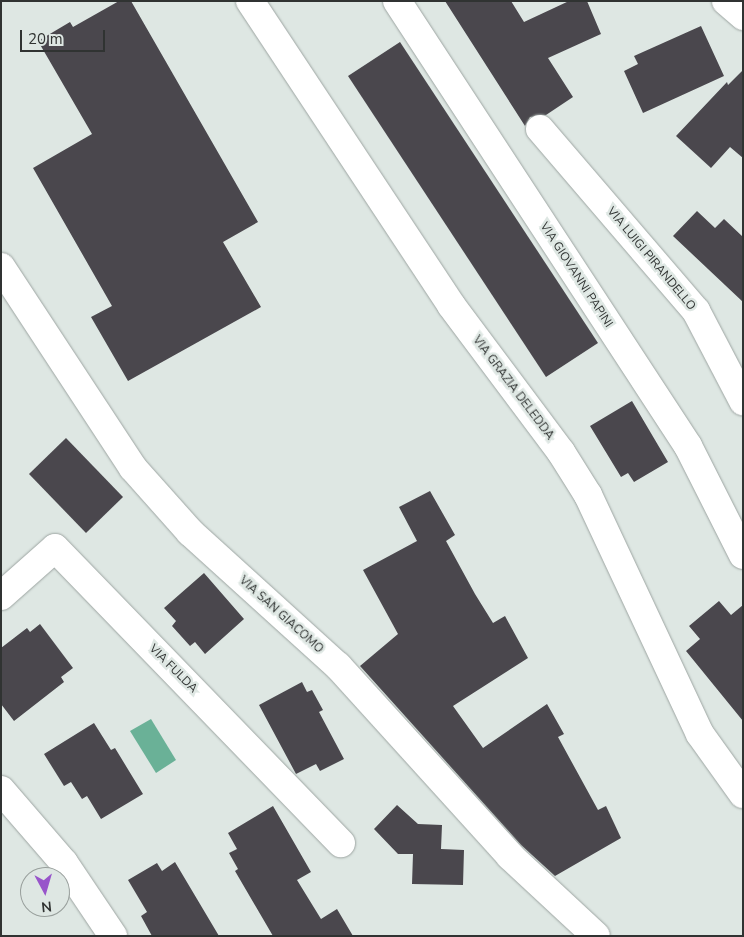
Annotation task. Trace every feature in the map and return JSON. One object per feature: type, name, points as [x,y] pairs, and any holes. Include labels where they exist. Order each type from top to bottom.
[{"type":"street","name":"VIA GRAZIA DELEDDA","points":[[250,1],[451,305],[561,452],[588,495],[700,734],[743,794]]},
{"type":"street","name":"VIA GIOVANNI PAPINI","points":[[397,1],[688,446],[743,555]]},
{"type":"street","points":[[726,1],[743,16]]},
{"type":"street","name":"VIA LUIGI PIRANDELLO","points":[[540,129],[696,311],[743,401]]},
{"type":"street","name":"VIA SAN GIACOMO","points":[[1,267],[132,468],[190,532],[338,666],[510,856],[583,931]]},
{"type":"street","name":"VIA FULDA","points":[[1,596],[55,548],[341,843]]},
{"type":"street","points":[[1,790],[64,863],[113,936]]},
{"type":"shaded area","points":[[151,719],[176,760],[156,773],[130,731]]},
{"type":"building","points":[[119,1],[131,1],[258,222],[223,242],[261,307],[128,381],[91,317],[112,306],[33,168],[92,134],[38,41],[70,22],[73,27]]},
{"type":"building","points":[[445,1],[511,1],[524,22],[569,1],[587,1],[601,34],[548,58],[573,97],[546,115],[530,117],[525,126]]},
{"type":"building","points":[[701,26],[724,76],[643,113],[624,71],[638,64],[634,56]]},
{"type":"building","points":[[400,42],[598,343],[546,377],[348,76]]},
{"type":"building","points":[[743,70],[743,158],[730,147],[711,168],[676,136],[727,82],[728,85]]},
{"type":"building","points":[[697,211],[715,228],[724,219],[743,237],[743,302],[673,236]]},
{"type":"building","points":[[632,401],[668,462],[634,482],[628,473],[621,477],[590,426]]},
{"type":"building","points":[[66,438],[123,497],[86,533],[29,474]]},
{"type":"building","points":[[430,491],[455,535],[446,541],[475,594],[493,623],[505,616],[528,658],[453,706],[483,748],[547,704],[564,734],[558,737],[598,810],[606,806],[621,838],[555,876],[521,845],[360,666],[398,634],[363,570],[417,541],[399,507]]},
{"type":"building","points":[[204,573],[244,619],[205,654],[195,642],[190,646],[172,626],[176,621],[164,608]]},
{"type":"building","points":[[719,601],[731,615],[743,605],[743,721],[686,651],[700,639],[689,626]]},
{"type":"building","points":[[40,624],[73,668],[61,677],[64,682],[14,721],[1,704],[1,648],[27,628],[30,632]]},
{"type":"building","points":[[302,682],[307,692],[312,690],[323,710],[319,712],[344,759],[320,771],[316,764],[296,774],[259,705]]},
{"type":"building","points":[[94,723],[111,750],[115,748],[143,794],[101,819],[87,796],[82,799],[71,782],[64,786],[44,754]]},
{"type":"building","points":[[397,805],[418,824],[442,825],[441,849],[464,850],[463,885],[412,884],[413,854],[398,854],[374,829]]},
{"type":"building","points":[[273,806],[311,872],[297,880],[321,919],[337,909],[353,936],[273,936],[235,871],[238,869],[229,853],[237,849],[228,833]]},
{"type":"building","points":[[175,862],[219,936],[152,936],[141,916],[147,912],[128,880],[157,863],[162,871]]}]
